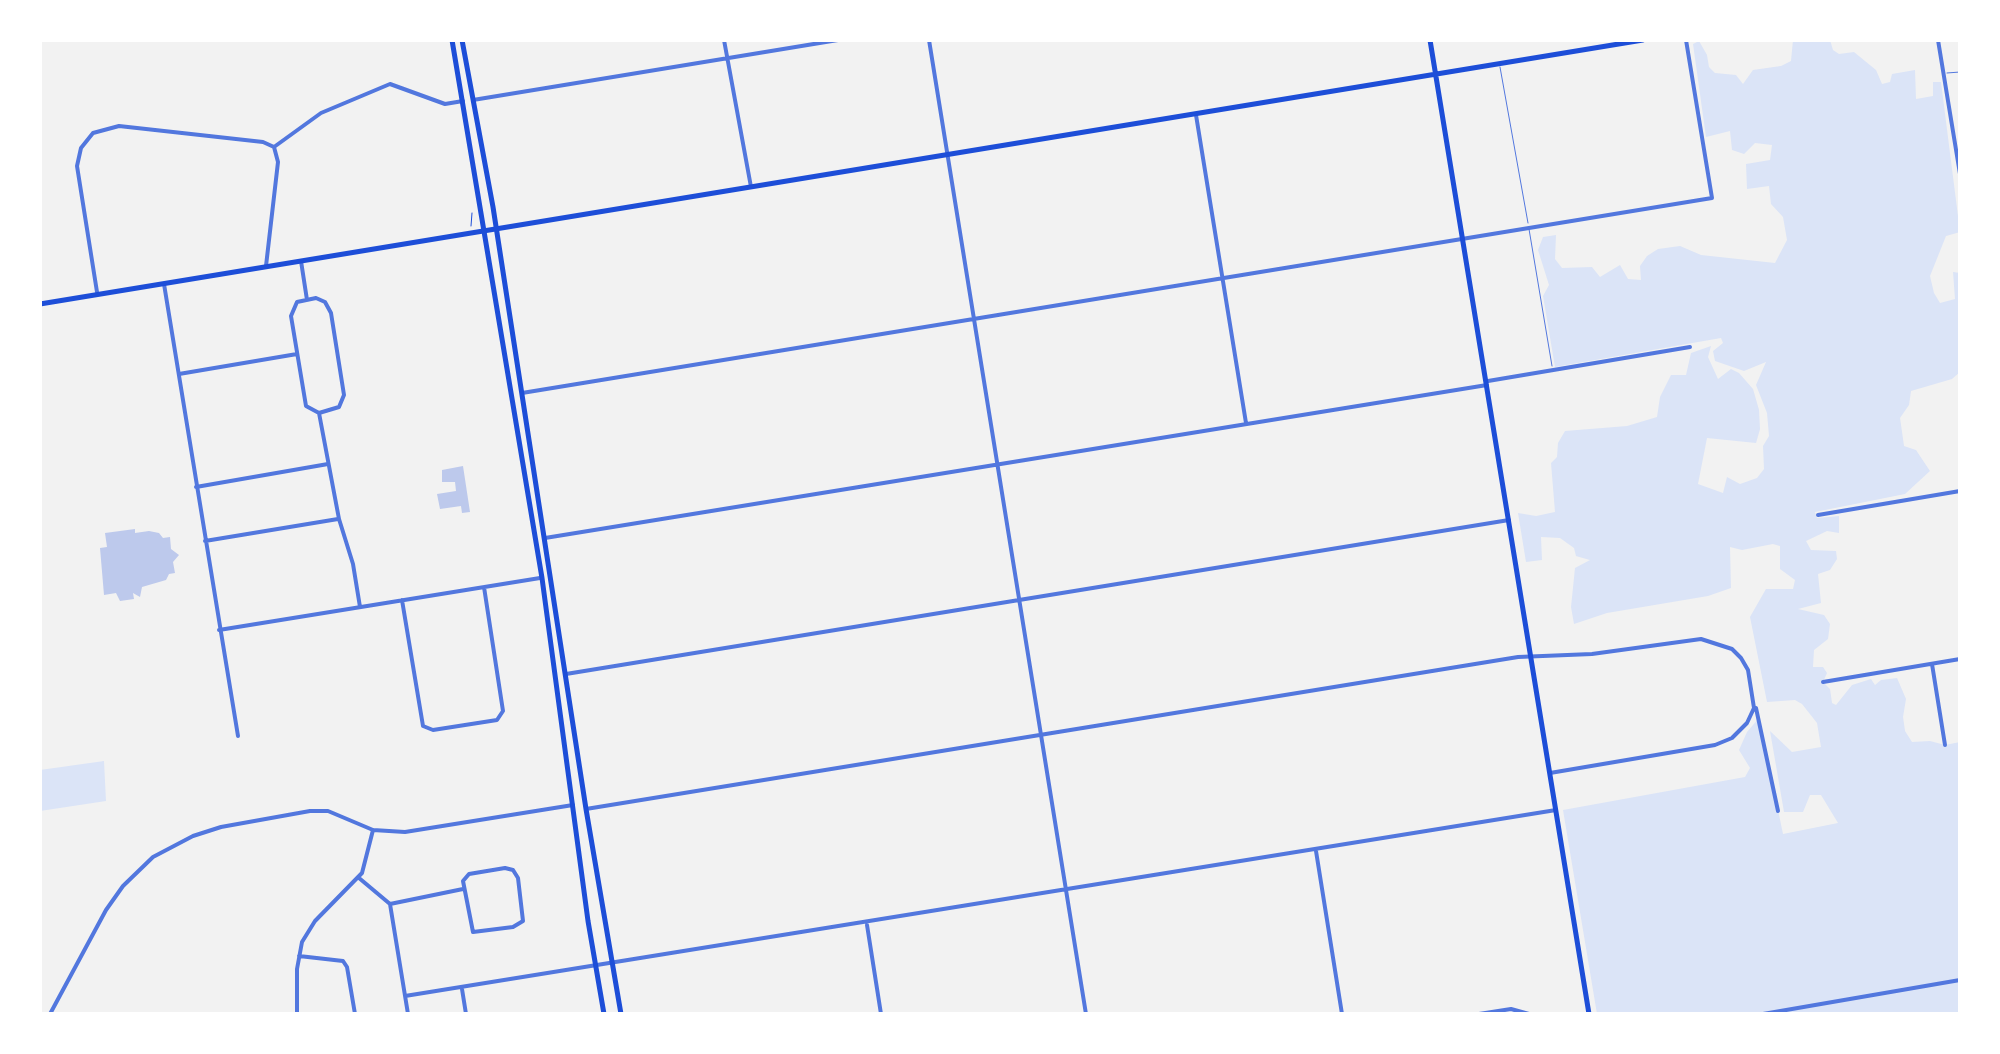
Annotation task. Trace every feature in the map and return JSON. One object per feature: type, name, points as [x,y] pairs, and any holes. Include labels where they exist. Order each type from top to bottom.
[{"type":"main road","points":[[452,40],[542,578],[594,967],[604,1014]]},
{"type":"main road","points":[[462,40],[496,228],[621,1014]]},
{"type":"main road","points":[[1430,40],[1589,1014]]},
{"type":"main road","points":[[40,304],[1642,40]]},
{"type":"street","points":[[724,40],[750,187]]},
{"type":"street","points":[[472,100],[838,40]]},
{"type":"street","points":[[929,40],[1086,1014]]},
{"type":"street","points":[[522,393],[1712,198],[1686,40]]},
{"type":"street","points":[[1938,40],[1960,174]]},
{"type":"street","points":[[274,147],[321,113],[390,84],[445,104],[462,101]]},
{"type":"street","points":[[1196,114],[1246,423]]},
{"type":"street","points":[[98,295],[77,166],[81,148],[93,133],[119,126],[263,142],[274,147]]},
{"type":"street","points":[[266,267],[278,162],[274,147]]},
{"type":"street","points":[[302,261],[307,300]]},
{"type":"street","points":[[164,284],[238,736]]},
{"type":"street","points":[[307,300],[320,300],[329,307],[344,395],[339,407],[318,413],[306,406],[292,310],[298,302],[307,300]]},
{"type":"street","points":[[545,538],[1690,347]]},
{"type":"street","points":[[178,374],[297,354]]},
{"type":"street","points":[[318,413],[360,607]]},
{"type":"street","points":[[196,486],[328,464]]},
{"type":"street","points":[[1818,515],[1960,491]]},
{"type":"street","points":[[205,542],[339,519]]},
{"type":"street","points":[[565,674],[1509,520]]},
{"type":"street","points":[[219,630],[542,578]]},
{"type":"street","points":[[402,600],[425,728],[497,720],[504,712],[484,587]]},
{"type":"street","points":[[586,810],[1531,656],[1592,654],[1701,639],[1732,649],[1744,663],[1778,811]]},
{"type":"street","points":[[1823,682],[1960,659]]},
{"type":"street","points":[[1932,664],[1945,745]]},
{"type":"street","points":[[1550,773],[1716,744],[1732,738],[1744,726],[1754,700]]},
{"type":"street","points":[[50,1014],[106,910],[134,874],[179,842],[210,830],[328,811],[373,830],[423,830],[573,806]]},
{"type":"street","points":[[405,996],[1556,810]]},
{"type":"street","points":[[297,1014],[299,956],[305,935],[358,878],[369,857],[373,830]]},
{"type":"street","points":[[1316,849],[1342,1014]]},
{"type":"street","points":[[514,870],[522,921],[513,928],[473,932],[464,889],[463,881],[468,874],[514,870]]},
{"type":"street","points":[[358,878],[390,904],[408,1014]]},
{"type":"street","points":[[390,904],[464,889]]},
{"type":"street","points":[[867,924],[881,1014]]},
{"type":"street","points":[[299,956],[343,962],[347,966],[354,1014]]},
{"type":"street","points":[[1763,1014],[1960,980]]},
{"type":"street","points":[[462,988],[466,1014]]},
{"type":"street","points":[[1479,1014],[1511,1010],[1529,1014]]},
{"type":"lane","points":[[1500,64],[1552,369]]},
{"type":"lane","points":[[1944,74],[1960,72]]},
{"type":"path","points":[[472,232],[469,219],[474,211]]},
{"type":"shaded area","points":[[1793,40],[1830,40],[1839,54],[1854,52],[1876,70],[1882,84],[1890,82],[1892,74],[1915,70],[1916,99],[1933,96],[1933,82],[1941,82],[1960,232],[1946,236],[1930,276],[1940,303],[1955,299],[1953,272],[1960,273],[1960,372],[1952,379],[1911,391],[1909,405],[1900,418],[1904,446],[1916,450],[1930,471],[1905,494],[1815,512],[1817,518],[1839,516],[1839,533],[1827,531],[1806,541],[1811,550],[1836,551],[1837,559],[1830,570],[1818,574],[1821,603],[1798,609],[1824,615],[1830,624],[1828,639],[1814,650],[1813,667],[1823,667],[1827,673],[1823,682],[1830,689],[1832,703],[1836,705],[1852,685],[1871,679],[1875,685],[1897,678],[1906,699],[1905,731],[1912,742],[1960,742],[1960,1014],[1597,1014],[1563,810],[1745,777],[1750,768],[1739,750],[1759,718],[1783,834],[1838,823],[1821,795],[1810,795],[1803,812],[1784,812],[1770,731],[1792,752],[1821,747],[1817,723],[1802,704],[1795,700],[1767,702],[1750,617],[1766,589],[1793,589],[1795,580],[1780,569],[1780,546],[1742,550],[1730,547],[1731,588],[1708,596],[1607,613],[1574,624],[1571,607],[1575,568],[1590,560],[1576,556],[1574,548],[1560,538],[1541,537],[1542,560],[1526,562],[1518,513],[1536,516],[1555,512],[1551,463],[1557,457],[1558,443],[1565,431],[1627,426],[1657,417],[1660,397],[1671,375],[1686,375],[1691,353],[1711,346],[1708,357],[1718,379],[1731,369],[1739,373],[1753,389],[1759,410],[1756,443],[1707,438],[1698,484],[1723,493],[1727,477],[1740,484],[1757,478],[1764,469],[1763,446],[1769,436],[1767,413],[1756,385],[1766,362],[1744,371],[1715,361],[1713,351],[1723,343],[1721,338],[1555,367],[1543,296],[1549,285],[1538,250],[1543,237],[1556,235],[1555,259],[1562,268],[1592,267],[1600,277],[1620,265],[1628,279],[1641,280],[1640,266],[1647,256],[1658,249],[1680,246],[1701,255],[1775,263],[1787,240],[1783,217],[1771,204],[1769,186],[1747,189],[1746,164],[1770,160],[1772,145],[1755,143],[1744,154],[1732,150],[1730,131],[1706,137],[1693,44],[1699,41],[1715,73],[1736,75],[1743,84],[1753,70],[1791,61]]},
{"type":"shaded area","points":[[104,761],[106,801],[40,811],[40,770]]},
{"type":"building","points":[[463,466],[470,512],[462,513],[461,506],[440,509],[437,494],[456,491],[455,482],[442,482],[442,470]]},
{"type":"building","points":[[135,529],[135,533],[149,531],[170,537],[171,549],[179,555],[173,562],[175,573],[142,587],[140,597],[133,593],[134,599],[120,601],[116,593],[104,595],[100,548],[107,547],[105,533]]}]
